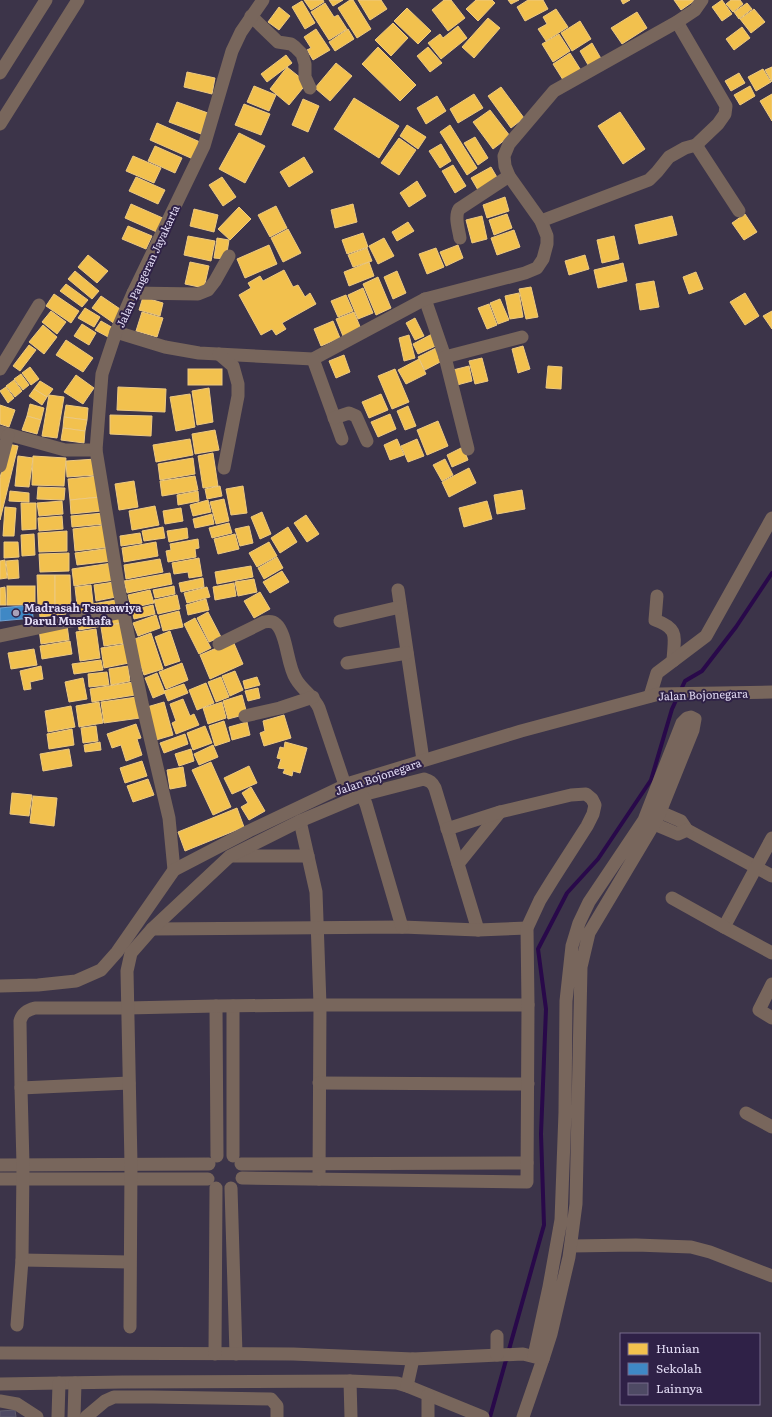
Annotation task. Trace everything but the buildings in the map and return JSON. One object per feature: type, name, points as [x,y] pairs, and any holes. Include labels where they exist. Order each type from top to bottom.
[{"type":"street","points":[[0,73],[46,0]]},
{"type":"street","points":[[0,124],[78,0]]},
{"type":"street","name":"Jalan Pangeran Jayakarta","points":[[174,870],[169,818],[123,612],[96,450],[102,374],[116,332],[204,146],[232,51],[241,32],[263,0]]},
{"type":"street","points":[[116,332],[165,347],[199,353],[313,359],[424,299],[525,273],[537,268],[543,259],[547,244],[545,230],[541,221],[509,176],[505,166],[504,156],[509,144],[554,91],[677,22],[695,10],[702,0]]},
{"type":"street","points":[[251,16],[278,42],[291,44],[302,54],[305,64],[305,77],[310,88]]},
{"type":"street","points":[[541,221],[649,180],[669,157],[685,148],[696,145],[718,124],[725,114],[726,106],[677,22]]},
{"type":"street","points":[[696,145],[739,211]]},
{"type":"street","points":[[460,238],[457,217],[457,212],[459,209],[509,176]]},
{"type":"street","points":[[134,293],[198,294],[208,290],[215,281],[229,256]]},
{"type":"street","points":[[424,299],[445,357],[468,449]]},
{"type":"street","points":[[0,369],[39,305]]},
{"type":"street","points":[[445,357],[522,337]]},
{"type":"street","points":[[220,354],[233,366],[238,384],[238,396],[224,468]]},
{"type":"street","points":[[313,359],[342,439]]},
{"type":"street","points":[[334,418],[350,413],[356,416],[367,441]]},
{"type":"street","points":[[0,466],[4,433],[65,450],[96,450]]},
{"type":"street","points":[[655,695],[657,673],[706,636],[772,518]]},
{"type":"street","points":[[398,590],[424,760]]},
{"type":"street","points":[[657,596],[654,620],[666,624],[672,629],[674,634],[674,661]]},
{"type":"street","points":[[340,621],[400,607]]},
{"type":"street","points":[[0,636],[123,612]]},
{"type":"street","points":[[219,644],[264,622],[271,621],[276,623],[282,634],[293,675],[300,685],[313,697],[319,708],[345,785]]},
{"type":"street","points":[[347,663],[407,652]]},
{"type":"street","name":"Jalan Bojonegara","points":[[0,986],[38,985],[76,981],[101,970],[118,952],[174,870],[249,831],[345,785],[521,730],[655,695],[772,692]]},
{"type":"street","points":[[245,716],[280,708],[313,697]]},
{"type":"street","points":[[522,1417],[533,1356],[561,1220],[563,1200],[566,1001],[572,946],[579,923],[589,902],[652,816],[682,723],[687,718],[691,717],[695,720],[693,730],[652,816],[589,933],[581,967],[576,1204],[570,1251],[551,1334],[533,1356]]},
{"type":"street","points":[[130,1327],[131,1164],[127,972],[131,953],[152,928],[230,856],[300,821],[362,795],[424,779],[430,780],[435,788],[478,930]]},
{"type":"street","points":[[242,1178],[527,1182],[527,928],[540,900],[587,826],[593,814],[595,805],[592,799],[586,794],[572,795],[500,812],[447,828]]},
{"type":"street","points":[[362,795],[366,804],[402,927]]},
{"type":"street","points":[[458,864],[500,812]]},
{"type":"street","points":[[652,816],[678,834],[687,830],[772,876]]},
{"type":"street","points":[[300,821],[316,892],[318,927],[320,1005],[319,1179]]},
{"type":"street","points":[[724,927],[772,838]]},
{"type":"street","points":[[230,856],[308,856]]},
{"type":"street","points":[[672,898],[772,953]]},
{"type":"street","points":[[152,928],[402,927],[478,930],[527,928]]},
{"type":"street","points":[[572,946],[585,950]]},
{"type":"street","points":[[772,984],[759,1010],[772,1018]]},
{"type":"street","points":[[18,1325],[22,1260],[23,1179],[20,1021],[22,1015],[28,1010],[35,1008],[320,1005],[528,1006]]},
{"type":"street","points":[[215,1354],[212,1183],[207,1173],[213,1160],[216,1006]]},
{"type":"street","points":[[0,1179],[130,1178],[212,1183],[222,1190],[231,1188],[238,1184],[243,1173],[237,1160],[233,1006]]},
{"type":"street","points":[[21,1088],[129,1083]]},
{"type":"street","points":[[319,1083],[528,1084]]},
{"type":"street","points":[[746,1113],[772,1127]]},
{"type":"street","points":[[0,1165],[131,1164],[213,1160],[226,1154],[237,1160],[319,1163],[527,1162]]},
{"type":"street","points":[[231,1188],[236,1354]]},
{"type":"street","points":[[555,1254],[570,1251],[636,1245],[691,1247],[710,1252],[772,1276]]},
{"type":"street","points":[[22,1260],[130,1262]]},
{"type":"street","points":[[498,1336],[501,1355]]},
{"type":"street","points":[[0,1353],[293,1354],[413,1359],[501,1355],[533,1356]]},
{"type":"street","points":[[407,1386],[413,1359]]},
{"type":"street","points":[[350,1381],[351,1417]]},
{"type":"street","points":[[0,1384],[350,1381],[397,1383],[482,1417]]},
{"type":"street","points":[[58,1417],[59,1383]]},
{"type":"street","points":[[74,1417],[75,1383]]},
{"type":"street","points":[[428,1395],[428,1417]]},
{"type":"street","points":[[86,1417],[109,1398],[152,1397],[271,1399],[277,1406],[277,1417]]},
{"type":"street","points":[[0,1401],[17,1404],[37,1417]]},
{"type":"waterway","points":[[490,1417],[544,1225],[541,1134],[546,1009],[538,949],[567,893],[598,859],[651,780],[672,709],[685,681],[702,671],[736,627],[772,573]]},
{"type":"place","name":"Madrasah Tsanawiya Darul Musthafa","points":[[16,613]]}]
